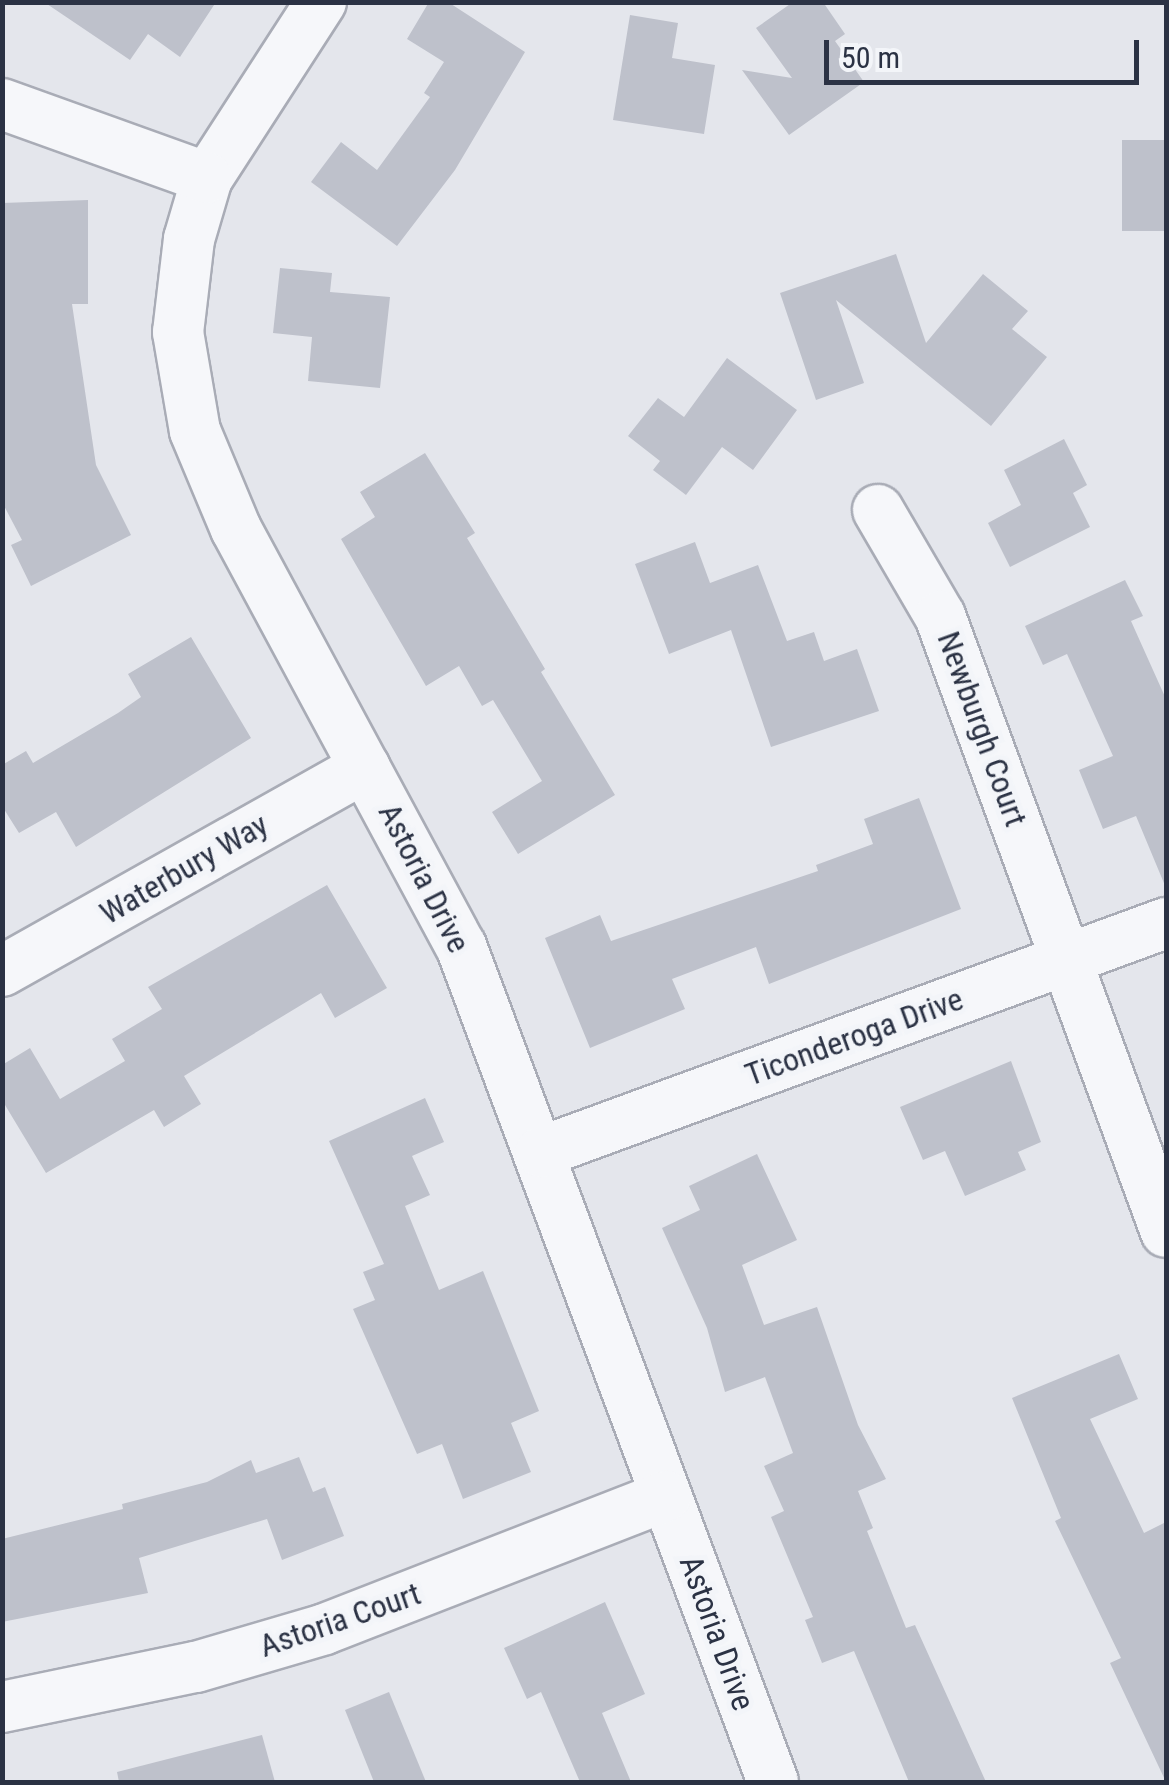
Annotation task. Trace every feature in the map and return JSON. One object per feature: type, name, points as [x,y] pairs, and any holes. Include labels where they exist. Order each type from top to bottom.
[{"type":"street","name":"Astoria Drive","points":[[321,2],[207,178],[189,239],[178,332],[195,432],[236,529],[461,946],[773,1782]]},
{"type":"street","points":[[2,104],[207,178]]},
{"type":"street","name":"Newburgh Court","points":[[878,510],[940,616],[1166,1232]]},
{"type":"street","name":"Waterbury Way","points":[[2,971],[365,767]]},
{"type":"street","name":"Ticonderoga Drive","points":[[541,1152],[1166,923]]},
{"type":"street","name":"Astoria Court","points":[[2,1707],[196,1667],[325,1629],[666,1496]]},
{"type":"building","points":[[44,2],[216,2],[180,57],[148,34],[130,60]]},
{"type":"building","points":[[429,2],[448,2],[525,52],[455,170],[397,246],[311,182],[341,142],[377,170],[430,97],[424,93],[444,62],[407,39]]},
{"type":"building","points":[[793,2],[823,2],[845,34],[835,41],[864,82],[789,135],[742,70],[792,78],[756,28]]},
{"type":"building","points":[[630,15],[678,23],[672,58],[715,65],[704,134],[613,120]]},
{"type":"building","points":[[1122,140],[1166,140],[1166,231],[1122,231]]},
{"type":"building","points":[[88,200],[88,304],[72,304],[96,465],[131,535],[31,586],[11,545],[22,540],[2,502],[2,203]]},
{"type":"building","points":[[896,254],[926,343],[983,274],[1028,311],[1012,329],[1047,357],[991,426],[836,300],[864,383],[816,400],[780,293]]},
{"type":"building","points":[[280,268],[332,273],[330,292],[390,297],[380,388],[308,381],[312,337],[273,333]]},
{"type":"building","points":[[727,358],[797,410],[753,470],[722,447],[686,495],[653,470],[660,461],[628,436],[658,398],[684,417]]},
{"type":"building","points":[[1064,439],[1087,485],[1073,493],[1090,527],[1010,567],[988,523],[1021,505],[1004,470]]},
{"type":"building","points":[[425,453],[475,533],[467,538],[545,669],[541,672],[615,795],[518,854],[492,812],[542,781],[493,700],[482,706],[459,666],[426,686],[341,539],[375,517],[360,492]]},
{"type":"building","points":[[695,542],[710,583],[758,565],[787,641],[814,632],[824,661],[857,649],[879,711],[771,747],[731,630],[669,654],[635,564]]},
{"type":"building","points":[[1125,580],[1143,616],[1131,621],[1166,699],[1166,888],[1136,816],[1103,829],[1079,770],[1113,756],[1067,654],[1043,665],[1025,626]]},
{"type":"building","points":[[191,637],[251,738],[76,847],[56,812],[19,833],[2,806],[2,765],[26,751],[33,763],[118,713],[141,697],[128,674]]},
{"type":"building","points":[[919,798],[961,909],[769,984],[756,947],[672,979],[685,1009],[590,1048],[545,938],[600,915],[611,941],[818,871],[816,865],[873,844],[864,819]]},
{"type":"building","points":[[327,885],[387,988],[335,1018],[321,993],[184,1076],[201,1104],[164,1127],[154,1110],[46,1173],[2,1100],[2,1065],[30,1048],[60,1099],[125,1061],[112,1039],[162,1009],[148,987]]},
{"type":"building","points":[[1011,1061],[1041,1142],[1018,1152],[1026,1170],[965,1196],[945,1151],[923,1160],[900,1107]]},
{"type":"building","points":[[425,1098],[444,1142],[412,1156],[430,1195],[405,1206],[439,1290],[483,1271],[539,1411],[511,1423],[531,1472],[463,1499],[442,1444],[417,1454],[353,1309],[375,1300],[363,1272],[384,1264],[329,1141]]},
{"type":"building","points":[[757,1154],[797,1240],[742,1265],[764,1325],[817,1307],[858,1425],[886,1479],[858,1491],[873,1528],[867,1531],[906,1628],[915,1625],[986,1782],[909,1782],[854,1651],[822,1663],[805,1620],[813,1617],[771,1517],[784,1511],[764,1466],[793,1453],[765,1377],[725,1392],[707,1328],[662,1228],[700,1210],[689,1186]]},
{"type":"building","points":[[1119,1354],[1138,1399],[1090,1419],[1144,1533],[1166,1522],[1166,1782],[1110,1663],[1121,1658],[1055,1521],[1061,1518],[1012,1398]]},
{"type":"building","points":[[299,1457],[313,1492],[325,1487],[344,1536],[282,1560],[267,1519],[139,1558],[148,1593],[2,1622],[2,1539],[123,1509],[122,1504],[207,1482],[251,1460],[256,1473]]},
{"type":"building","points":[[605,1602],[645,1694],[602,1713],[631,1782],[580,1782],[541,1692],[527,1699],[504,1648]]},
{"type":"building","points":[[389,1692],[426,1782],[374,1782],[345,1710]]},
{"type":"building","points":[[262,1735],[275,1782],[119,1782],[117,1772]]}]
